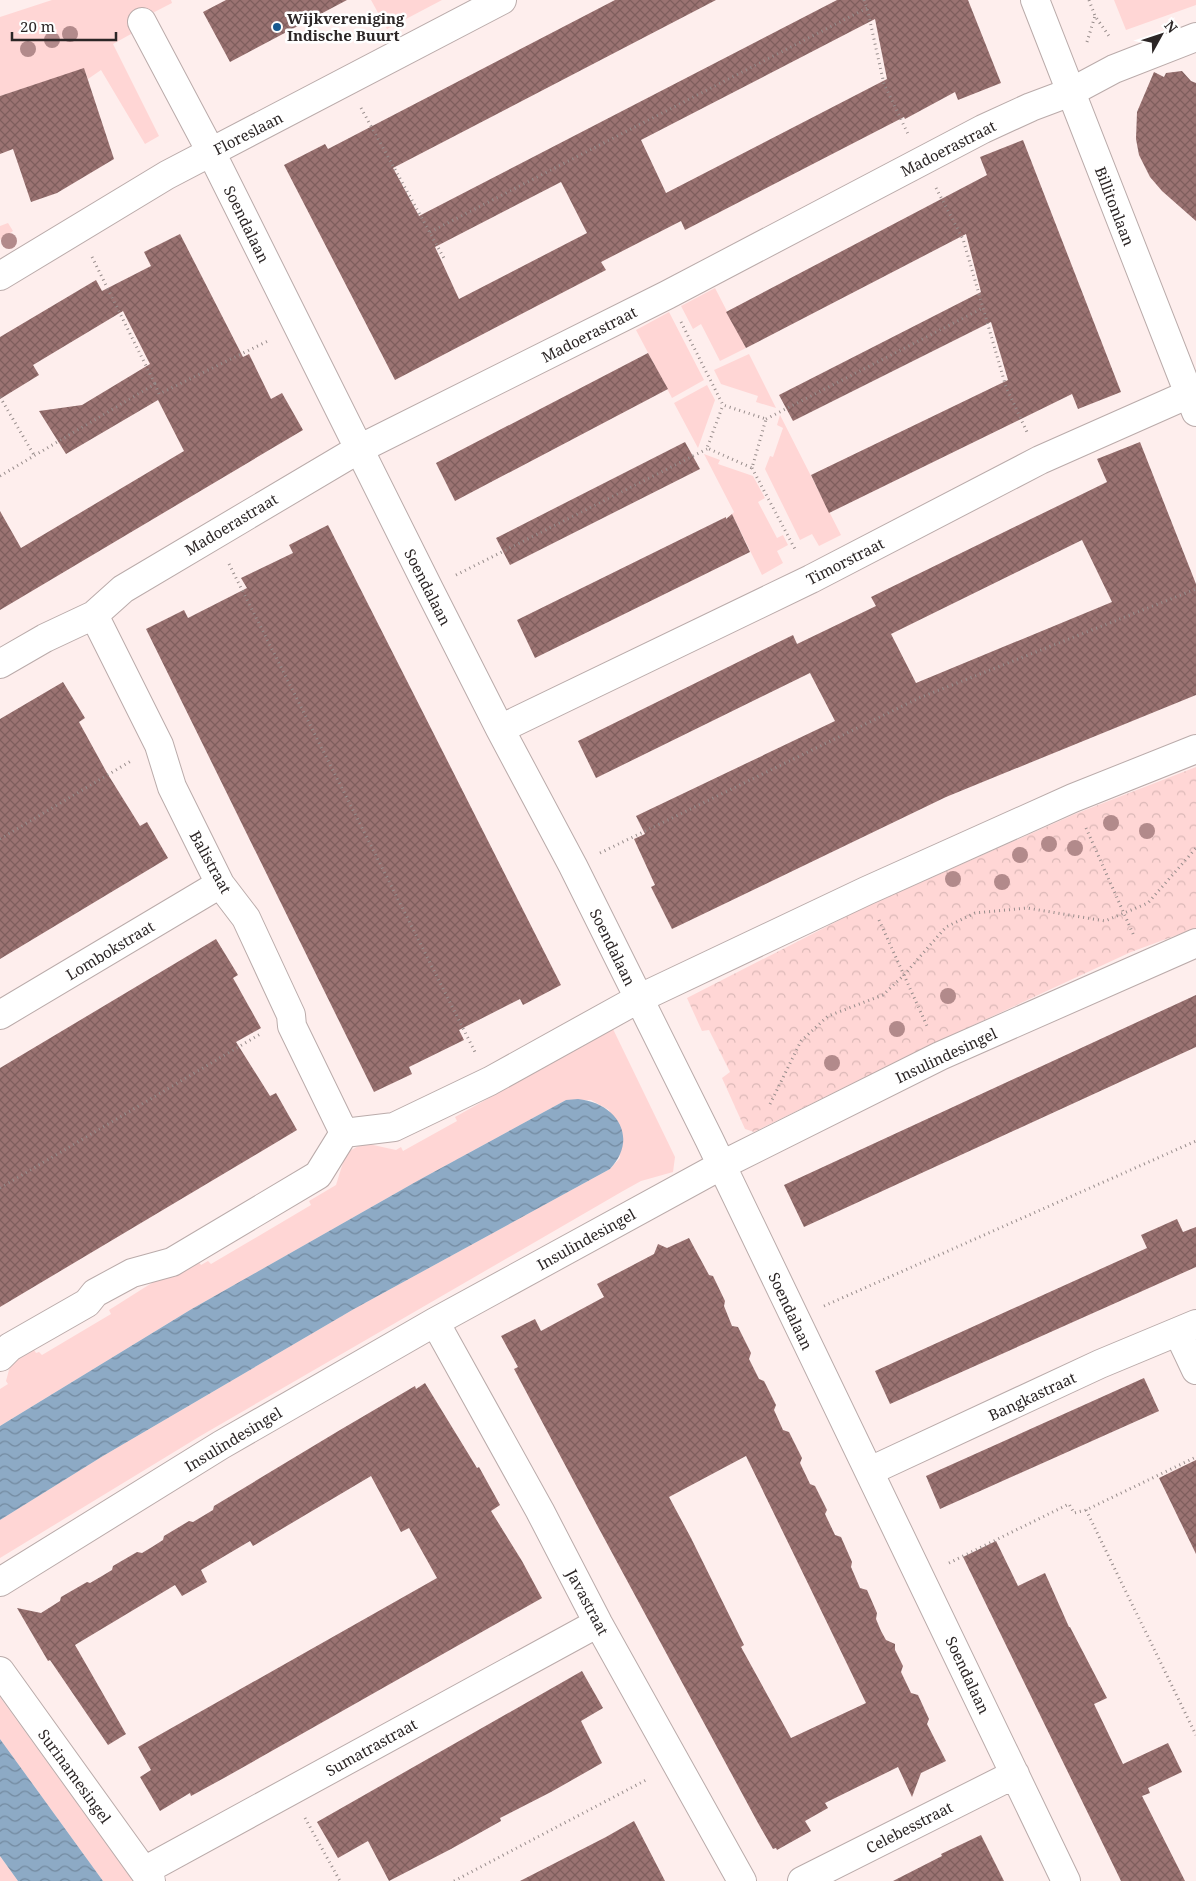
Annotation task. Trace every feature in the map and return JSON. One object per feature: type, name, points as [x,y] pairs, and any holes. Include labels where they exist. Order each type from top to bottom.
[{"type":"street","name":"Floreslaan","points":[[0,276],[167,175],[502,0]]},
{"type":"street","name":"Billitonlaan","points":[[1035,0],[1192,403]]},
{"type":"street","name":"Soendalaan","points":[[142,22],[211,152],[358,449],[500,728],[573,866],[722,1165],[1066,1881]]},
{"type":"street","name":"Madoerastraat","points":[[0,664],[45,638],[94,615],[123,589],[358,449],[667,295],[983,129],[1031,107],[1071,92],[1114,68],[1196,37]]},
{"type":"street","name":"Timorstraat","points":[[500,728],[811,579],[1040,460],[1192,403]]},
{"type":"street","name":"Balistraat","points":[[94,615],[159,744],[172,787],[220,884],[246,918],[291,1015],[292,1026],[344,1133]]},
{"type":"street","points":[[0,1357],[10,1348],[87,1303],[95,1293],[132,1273],[172,1262],[318,1175],[344,1133],[394,1126],[490,1081],[638,999],[866,891],[1073,798],[1196,749]]},
{"type":"street","name":"Lombokstraat","points":[[0,1015],[220,884]]},
{"type":"street","name":"Insulindesingel","points":[[0,1582],[221,1445],[435,1322],[722,1165],[940,1056],[1196,943]]},
{"type":"street","name":"Javastraat","points":[[435,1322],[540,1510],[598,1623],[742,1881]]},
{"type":"street","points":[[1187,1328],[1196,1370]]},
{"type":"street","name":"Bangkastraat","points":[[870,1472],[1100,1364],[1187,1328]]},
{"type":"street","name":"Sumatrastraat","points":[[147,1876],[290,1791],[598,1623]]},
{"type":"street","name":"Surinamesingel","points":[[0,1671],[147,1876]]},
{"type":"street","name":"Celebesstraat","points":[[802,1881],[1015,1774]]},
{"type":"path","points":[[864,0],[884,84],[963,239],[1006,387],[1040,460]]},
{"type":"path","points":[[1089,0],[1095,16]]},
{"type":"path","points":[[430,232],[867,8]]},
{"type":"path","points":[[346,81],[446,260]]},
{"type":"path","points":[[78,230],[159,394],[298,326]]},
{"type":"path","points":[[667,295],[723,405],[766,419],[983,308]]},
{"type":"path","points":[[0,476],[155,384]]},
{"type":"path","points":[[0,396],[34,455]]},
{"type":"path","points":[[429,589],[707,448],[723,405]]},
{"type":"path","points":[[752,468],[766,419]]},
{"type":"path","points":[[707,448],[752,468],[811,579]]},
{"type":"path","points":[[214,534],[490,1081]]},
{"type":"path","points":[[573,866],[919,698],[1196,589]]},
{"type":"path","points":[[0,839],[159,744]]},
{"type":"path","points":[[1073,798],[1146,965]]},
{"type":"path","points":[[767,1109],[801,1041],[828,1016],[883,995],[904,975],[946,927],[975,913],[1026,908],[1105,921],[1148,903],[1196,848]]},
{"type":"path","points":[[866,891],[940,1056]]},
{"type":"path","points":[[0,1188],[291,1015]]},
{"type":"path","points":[[795,1319],[1196,1141]]},
{"type":"path","points":[[921,1577],[1069,1504],[1074,1513],[1086,1510],[1196,1457]]},
{"type":"path","points":[[1086,1510],[1196,1735]]},
{"type":"path","points":[[454,1881],[677,1764]]},
{"type":"path","points":[[290,1791],[340,1881]]},
{"type":"green space","points":[[52,0],[171,0],[172,3],[137,21],[140,29],[113,44],[159,136],[145,144],[101,70],[88,79],[84,69],[0,96],[0,17]]},
{"type":"green space","points":[[371,0],[442,0],[387,29]]},
{"type":"green space","points":[[1114,0],[1196,0],[1196,5],[1126,30]]},
{"type":"green space","points":[[8,223],[13,231],[0,240],[0,226]]},
{"type":"green space","points":[[715,288],[746,348],[720,361],[701,324],[693,329],[681,306]]},
{"type":"green space","points":[[669,312],[704,380],[672,398],[636,330]]},
{"type":"green space","points":[[749,354],[776,408],[756,402],[758,396],[721,384],[714,370]]},
{"type":"green space","points":[[707,385],[715,400],[698,448],[674,403]]},
{"type":"green space","points":[[780,415],[841,535],[819,546],[812,534],[800,540],[765,469],[770,456],[773,457],[783,428],[777,425]]},
{"type":"green space","points":[[704,454],[720,460],[718,464],[753,476],[765,498],[758,502],[777,538],[783,535],[788,545],[777,551],[783,563],[762,575],[732,514],[734,512]]},
{"type":"green space","points":[[1196,767],[1196,928],[1131,952],[937,1042],[754,1132],[745,1129],[722,1078],[730,1072],[709,1030],[702,1031],[687,998],[861,909],[1075,814]]},
{"type":"green space","points":[[613,1029],[675,1157],[673,1172],[641,1181],[623,1191],[202,1435],[0,1558],[0,1520],[103,1456],[354,1309],[610,1169],[620,1158],[609,1110],[591,1100],[566,1100],[419,1180],[190,1310],[0,1426],[0,1389],[8,1384],[6,1381],[13,1355],[31,1345],[36,1353],[39,1352],[42,1355],[111,1314],[109,1310],[195,1257],[201,1265],[208,1261],[211,1264],[311,1205],[309,1201],[336,1185],[346,1153],[364,1143],[396,1150],[401,1147],[403,1151],[457,1121],[455,1117]]},
{"type":"green space","points":[[0,1697],[133,1881],[103,1881],[0,1739]]},
{"type":"green space","points":[[0,1856],[18,1881],[0,1881]]},
{"type":"water","points":[[578,1099],[604,1107],[620,1124],[623,1134],[623,1146],[619,1157],[610,1169],[354,1309],[103,1456],[0,1520],[0,1426],[190,1310],[419,1180],[566,1100]]},
{"type":"water","points":[[0,1739],[103,1881],[18,1881],[0,1856]]},
{"type":"building","points":[[226,0],[347,0],[230,62],[203,12]]},
{"type":"building","points":[[615,0],[716,0],[393,168],[419,216],[837,0],[968,0],[1001,83],[958,100],[955,92],[685,230],[681,221],[601,262],[606,270],[395,380],[284,165],[325,144],[328,149]],"holes":[[[875,19],[887,79],[666,193],[641,140]],[[561,182],[587,233],[459,299],[435,247]]]},
{"type":"building","points":[[84,68],[114,159],[57,193],[31,202],[13,149],[0,154],[0,96]]},
{"type":"building","points":[[1182,71],[1191,81],[1196,83],[1196,221],[1162,191],[1150,177],[1139,155],[1136,139],[1137,112],[1154,72],[1164,77],[1166,73]]},
{"type":"building","points":[[1023,140],[1121,392],[1078,409],[1072,394],[829,513],[811,475],[1008,380],[991,322],[793,421],[779,395],[981,292],[966,234],[746,348],[726,312],[987,175],[980,157]]},
{"type":"building","points":[[180,234],[243,357],[249,354],[271,399],[282,393],[303,430],[0,610],[0,511],[21,548],[184,451],[158,400],[66,454],[39,411],[82,405],[150,364],[123,311],[33,365],[39,375],[0,399],[0,337],[96,280],[102,291],[151,266],[144,252]]},
{"type":"building","points":[[648,353],[668,389],[455,501],[436,463]]},
{"type":"building","points":[[685,442],[700,469],[510,565],[496,538]]},
{"type":"building","points":[[1140,442],[1196,584],[1196,695],[946,797],[672,929],[651,887],[655,885],[634,839],[645,834],[636,816],[835,721],[810,673],[596,778],[578,741],[793,635],[797,644],[876,606],[871,597],[1107,482],[1097,459]],"holes":[[[1082,540],[1112,602],[916,683],[891,634]]]},
{"type":"building","points":[[732,514],[750,552],[535,658],[517,620],[726,517],[726,519]]},
{"type":"building","points":[[328,525],[561,985],[523,1005],[520,999],[459,1030],[464,1040],[409,1067],[412,1074],[374,1092],[146,629],[184,610],[188,618],[247,588],[241,578],[293,553],[289,545]]},
{"type":"building","points":[[63,682],[85,718],[79,722],[107,773],[140,826],[147,822],[168,858],[0,959],[0,719]]},
{"type":"building","points":[[216,939],[238,975],[233,978],[261,1028],[236,1042],[270,1096],[276,1093],[297,1130],[0,1307],[0,1068]]},
{"type":"building","points":[[1196,995],[1196,1047],[804,1227],[784,1185]]},
{"type":"building","points":[[1177,1219],[1183,1232],[1196,1227],[1196,1267],[890,1404],[875,1371],[1147,1248],[1141,1235]]},
{"type":"building","points":[[689,1238],[709,1275],[713,1276],[725,1301],[724,1306],[732,1326],[738,1327],[751,1353],[749,1359],[759,1379],[764,1381],[776,1405],[774,1410],[783,1430],[789,1432],[802,1458],[800,1463],[810,1484],[815,1486],[827,1510],[825,1514],[835,1535],[841,1537],[852,1562],[851,1567],[860,1588],[867,1590],[877,1613],[876,1619],[881,1631],[886,1640],[895,1644],[895,1650],[903,1666],[901,1672],[911,1693],[918,1695],[929,1719],[927,1724],[946,1761],[921,1773],[912,1797],[898,1767],[825,1803],[828,1808],[805,1821],[811,1831],[777,1850],[776,1848],[773,1849],[758,1823],[597,1525],[514,1369],[518,1367],[501,1336],[535,1319],[541,1331],[604,1297],[597,1284],[654,1254],[658,1244],[667,1248]],"holes":[[[746,1456],[866,1703],[791,1738],[741,1647],[744,1645],[669,1497]]]},
{"type":"building","points":[[1144,1378],[1159,1411],[940,1509],[926,1476]]},
{"type":"building","points":[[425,1383],[477,1468],[479,1467],[500,1505],[491,1511],[542,1598],[224,1778],[191,1796],[190,1793],[160,1811],[140,1777],[151,1770],[138,1747],[437,1578],[409,1528],[401,1532],[371,1476],[253,1546],[250,1541],[201,1570],[207,1582],[182,1596],[175,1585],[75,1645],[126,1734],[108,1745],[50,1660],[48,1661],[17,1608],[41,1613],[60,1601],[61,1597],[102,1576],[112,1570],[113,1566],[137,1552],[142,1553],[163,1540],[164,1536],[189,1521],[193,1522],[213,1510],[214,1506],[340,1430],[415,1386],[416,1389]]},
{"type":"building","points":[[1196,1460],[1196,1554],[1159,1478]]},
{"type":"building","points":[[996,1541],[1018,1586],[1045,1573],[1069,1627],[1107,1698],[1094,1704],[1123,1764],[1168,1743],[1182,1772],[1148,1788],[1150,1793],[1142,1796],[1185,1881],[1121,1881],[963,1557]]},
{"type":"building","points":[[582,1671],[603,1708],[581,1721],[602,1763],[500,1818],[501,1821],[451,1849],[389,1881],[368,1841],[338,1858],[317,1822]]},
{"type":"building","points":[[634,1821],[665,1881],[520,1881],[606,1837]]},
{"type":"building","points":[[981,1835],[1004,1881],[893,1881],[942,1856],[941,1854]]},
{"type":"place","name":"Wijkvereniging Indische Buurt","points":[[277,27]]}]
